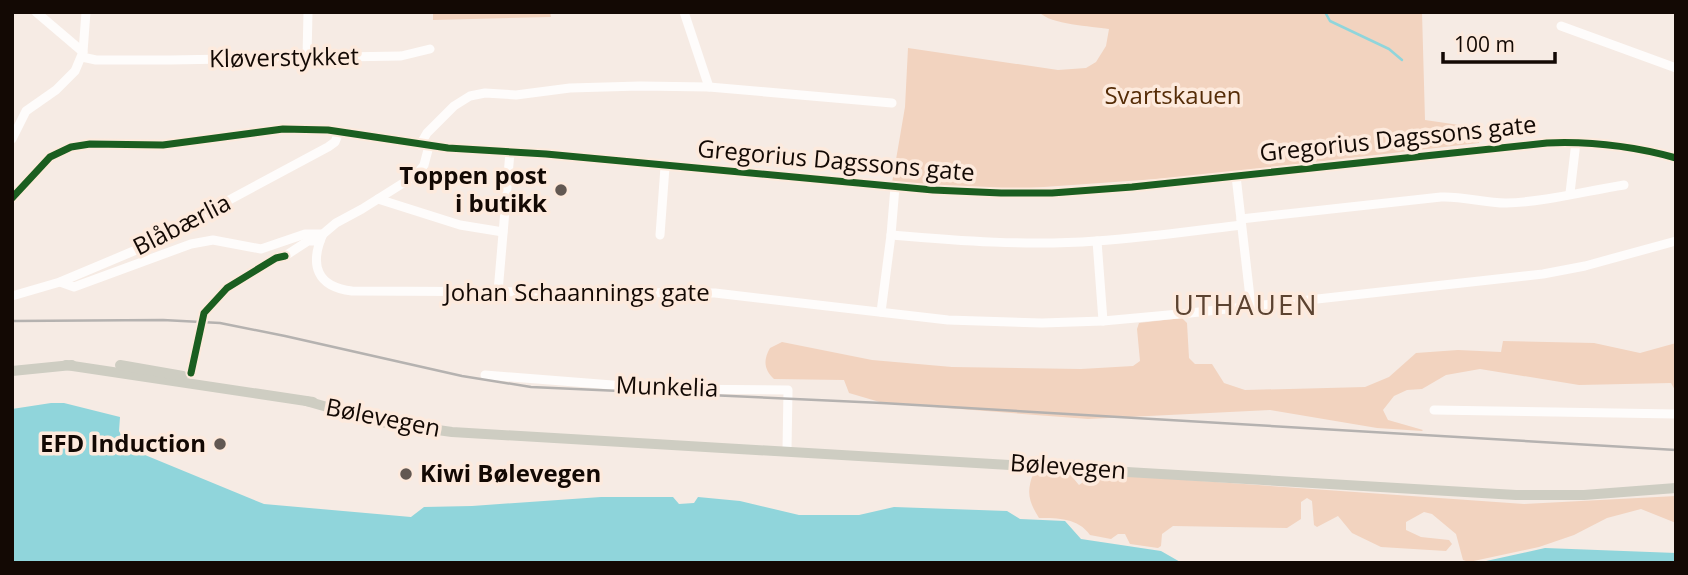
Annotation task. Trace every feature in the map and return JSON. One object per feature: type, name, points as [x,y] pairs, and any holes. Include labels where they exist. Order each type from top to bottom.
[{"type":"main road","name":"Bølevegen","points":[[12,370],[84,363],[133,367],[460,431],[1538,496],[1676,488]]},
{"type":"street","points":[[36,12],[82,55]]},
{"type":"street","points":[[12,139],[18,114],[63,85],[75,71],[82,55],[86,12]]},
{"type":"street","points":[[307,57],[308,12]]},
{"type":"street","points":[[684,12],[709,87]]},
{"type":"street","points":[[1561,26],[1676,68]]},
{"type":"street","name":"Kløverstykket","points":[[82,55],[104,60],[401,56],[430,49]]},
{"type":"street","points":[[285,256],[308,240],[321,237],[336,223],[421,171],[427,133],[447,111],[462,100],[477,94],[532,94],[570,88],[709,87],[892,103]]},
{"type":"street","name":"Gregorius Dagssons gate","points":[[12,198],[16,186],[63,149],[79,145],[163,145],[283,129],[339,132],[425,145],[665,167],[895,187],[1001,193],[1052,193],[1132,187],[1461,151],[1576,142],[1609,143],[1676,158]]},
{"type":"street","name":"Blåbærlia","points":[[12,296],[61,282],[136,250],[328,147],[335,142],[339,132]]},
{"type":"street","points":[[1570,193],[1576,142]]},
{"type":"street","points":[[498,292],[510,152]]},
{"type":"street","name":"Gregorius Dagssons gate","points":[[660,235],[665,167]]},
{"type":"street","points":[[1236,176],[1251,306]]},
{"type":"street","points":[[891,235],[976,243],[1097,242],[1441,197],[1458,196],[1502,203],[1624,185]]},
{"type":"street","points":[[881,312],[895,187]]},
{"type":"street","points":[[378,199],[460,225],[503,232]]},
{"type":"street","points":[[61,282],[74,288],[178,248],[204,241],[261,248],[306,234],[321,237]]},
{"type":"street","name":"Johan Schaannings gate","points":[[321,237],[316,253],[317,269],[326,282],[338,289],[373,293],[715,293],[959,321],[1042,323],[1103,321],[1559,271],[1585,267],[1676,241]]},
{"type":"street","points":[[1097,242],[1103,321]]},
{"type":"street","name":"Munkelia","points":[[485,375],[663,388],[788,390],[787,450]]},
{"type":"street","points":[[1434,410],[1676,414]]},
{"type":"green space","points":[[433,12],[550,12],[551,17],[433,20]]},
{"type":"green space","name":"Svartskauen","points":[[1039,12],[1422,12],[1425,120],[1480,128],[1479,143],[1185,177],[1001,190],[892,183],[905,107],[908,48],[1058,70],[1086,68],[1096,62],[1106,46],[1109,29],[1052,20]]},
{"type":"green space","points":[[1182,318],[1187,323],[1189,358],[1195,364],[1212,364],[1224,383],[1245,390],[1365,387],[1389,377],[1416,353],[1458,350],[1501,352],[1503,341],[1594,343],[1640,353],[1676,343],[1676,392],[1671,383],[1579,385],[1480,369],[1446,375],[1422,389],[1407,390],[1394,396],[1383,410],[1388,420],[1422,431],[1377,428],[1270,410],[1088,419],[883,403],[849,393],[844,380],[774,379],[766,365],[770,348],[782,342],[872,360],[952,367],[1081,369],[1133,366],[1140,361],[1137,329],[1139,323]]},
{"type":"green space","points":[[1069,473],[1079,485],[1086,480],[1088,473],[1524,504],[1676,496],[1676,523],[1641,509],[1607,518],[1574,535],[1539,547],[1469,562],[1463,560],[1456,534],[1432,514],[1424,512],[1406,522],[1406,530],[1421,537],[1449,540],[1452,544],[1446,551],[1381,547],[1352,533],[1338,516],[1317,527],[1314,525],[1312,501],[1307,498],[1301,502],[1301,519],[1287,528],[1173,526],[1162,534],[1161,546],[1158,548],[1130,544],[1125,534],[1118,534],[1111,539],[1090,535],[1074,522],[1039,518],[1029,492],[1033,474]]},
{"type":"water","points":[[64,403],[120,417],[119,431],[128,448],[264,504],[411,517],[424,507],[601,497],[673,497],[679,504],[694,503],[698,497],[740,501],[799,515],[859,515],[894,507],[1007,511],[1020,519],[1065,521],[1081,539],[1161,551],[1182,563],[12,563],[12,409]]},
{"type":"water","points":[[1545,548],[1676,553],[1676,563],[1477,563]]},
{"type":"waterway","points":[[1325,12],[1330,21],[1389,49],[1402,60]]},
{"type":"railway","points":[[12,321],[163,320],[220,323],[462,376],[531,387],[882,403],[1676,450]]},
{"type":"cycle path","points":[[12,198],[50,157],[71,147],[90,144],[163,145],[283,129],[328,130],[448,148],[546,154],[933,190],[1001,193],[1052,193],[1132,187],[1547,143],[1612,145],[1676,158]]},
{"type":"cycle path","points":[[191,373],[204,313],[227,288],[276,258],[285,256]]},
{"type":"place","name":"Toppen post i butikk","points":[[561,190]]},
{"type":"place","name":"EFD Induction","points":[[220,444]]},
{"type":"place","name":"Kiwi Bølevegen","points":[[406,474]]},
{"type":"district","name":"UTHAUEN","points":[[1246,305]]}]
